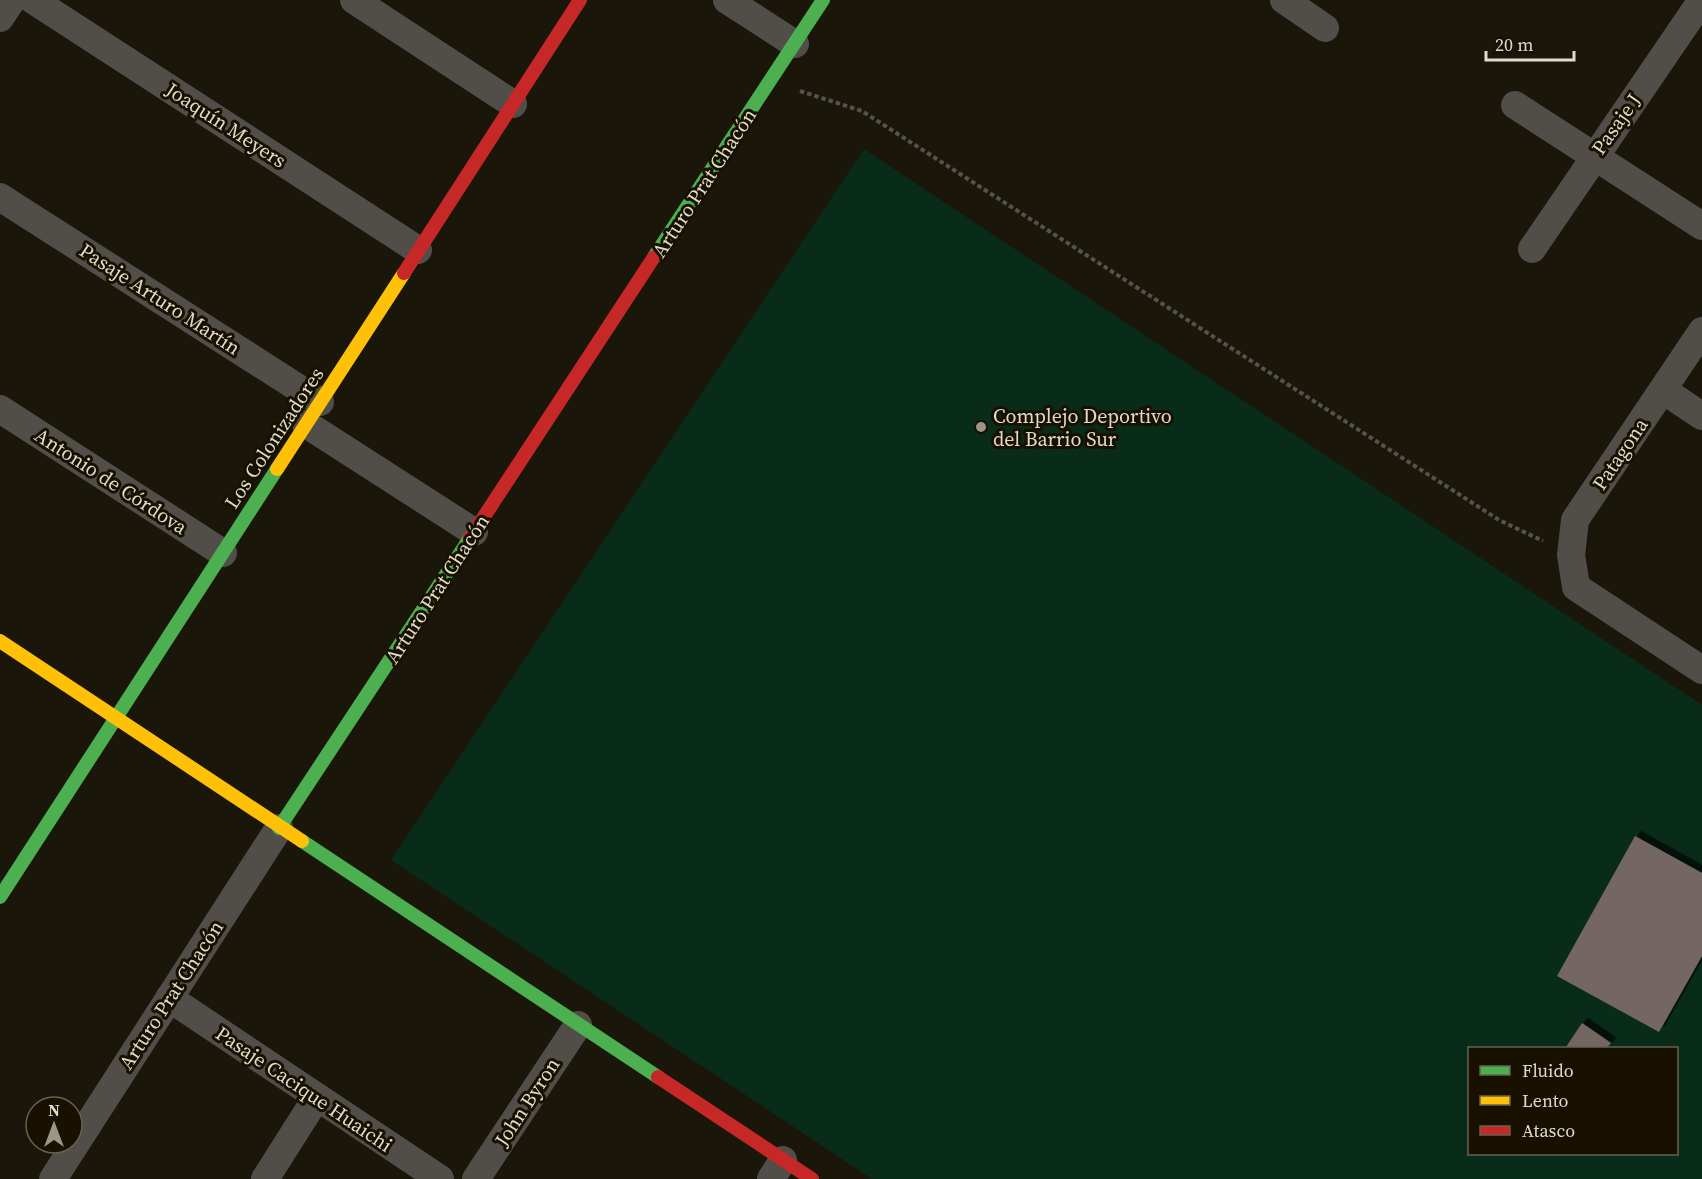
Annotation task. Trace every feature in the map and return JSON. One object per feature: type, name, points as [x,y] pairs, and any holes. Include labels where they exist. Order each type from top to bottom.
[{"type":"street","points":[[0,18],[12,0]]},
{"type":"street","name":"Joaquín Meyers","points":[[33,0],[418,250]]},
{"type":"street","points":[[354,0],[513,104]]},
{"type":"street","name":"Los Colonizadores","points":[[2,889],[117,717],[580,0]]},
{"type":"street","points":[[727,0],[795,44]]},
{"type":"street","name":"Arturo Prat Chacón","points":[[52,1179],[279,828],[823,0]]},
{"type":"street","points":[[1284,0],[1326,28]]},
{"type":"street","name":"Pasaje J","points":[[1532,249],[1702,0]]},
{"type":"street","points":[[1515,105],[1702,226]]},
{"type":"street","name":"Pasaje Arturo Martín","points":[[0,197],[313,413],[474,532]]},
{"type":"street","name":"Patagona","points":[[1702,331],[1575,520],[1571,555],[1576,587],[1702,669]]},
{"type":"street","points":[[1663,390],[1702,416]]},
{"type":"street","name":"Antonio de Córdova","points":[[0,409],[223,553]]},
{"type":"street","points":[[0,641],[578,1025],[777,1169],[812,1179]]},
{"type":"street","name":"Pasaje Cacique Huaichi","points":[[169,998],[440,1179]]},
{"type":"street","name":"John Byron","points":[[476,1179],[578,1025]]},
{"type":"street","points":[[265,1179],[317,1097]]},
{"type":"path","points":[[770,81],[862,111],[1499,520],[1571,555]]},
{"type":"green space","name":"Complejo Deportivo del Barrio Sur","points":[[864,149],[1702,705],[1702,1179],[872,1179],[391,860]]},
{"type":"building","points":[[1635,836],[1702,873],[1702,956],[1659,1032],[1557,976]]},
{"type":"building","points":[[1582,1023],[1611,1043],[1608,1047],[1566,1047]]},
{"type":"traffic: fast","points":[[654,257],[823,0]]},
{"type":"traffic: fast","points":[[0,897],[277,469]]},
{"type":"traffic: fast","points":[[279,828],[470,538]]},
{"type":"traffic: fast","points":[[302,841],[658,1077]]},
{"type":"traffic: slow","points":[[277,469],[404,273]]},
{"type":"traffic: slow","points":[[0,641],[302,841]]},
{"type":"traffic: jam","points":[[404,273],[580,0]]},
{"type":"traffic: jam","points":[[470,538],[654,257]]},
{"type":"traffic: jam","points":[[658,1077],[812,1179]]},
{"type":"place","name":"Complejo Deportivo del Barrio Sur","points":[[981,427]]}]
